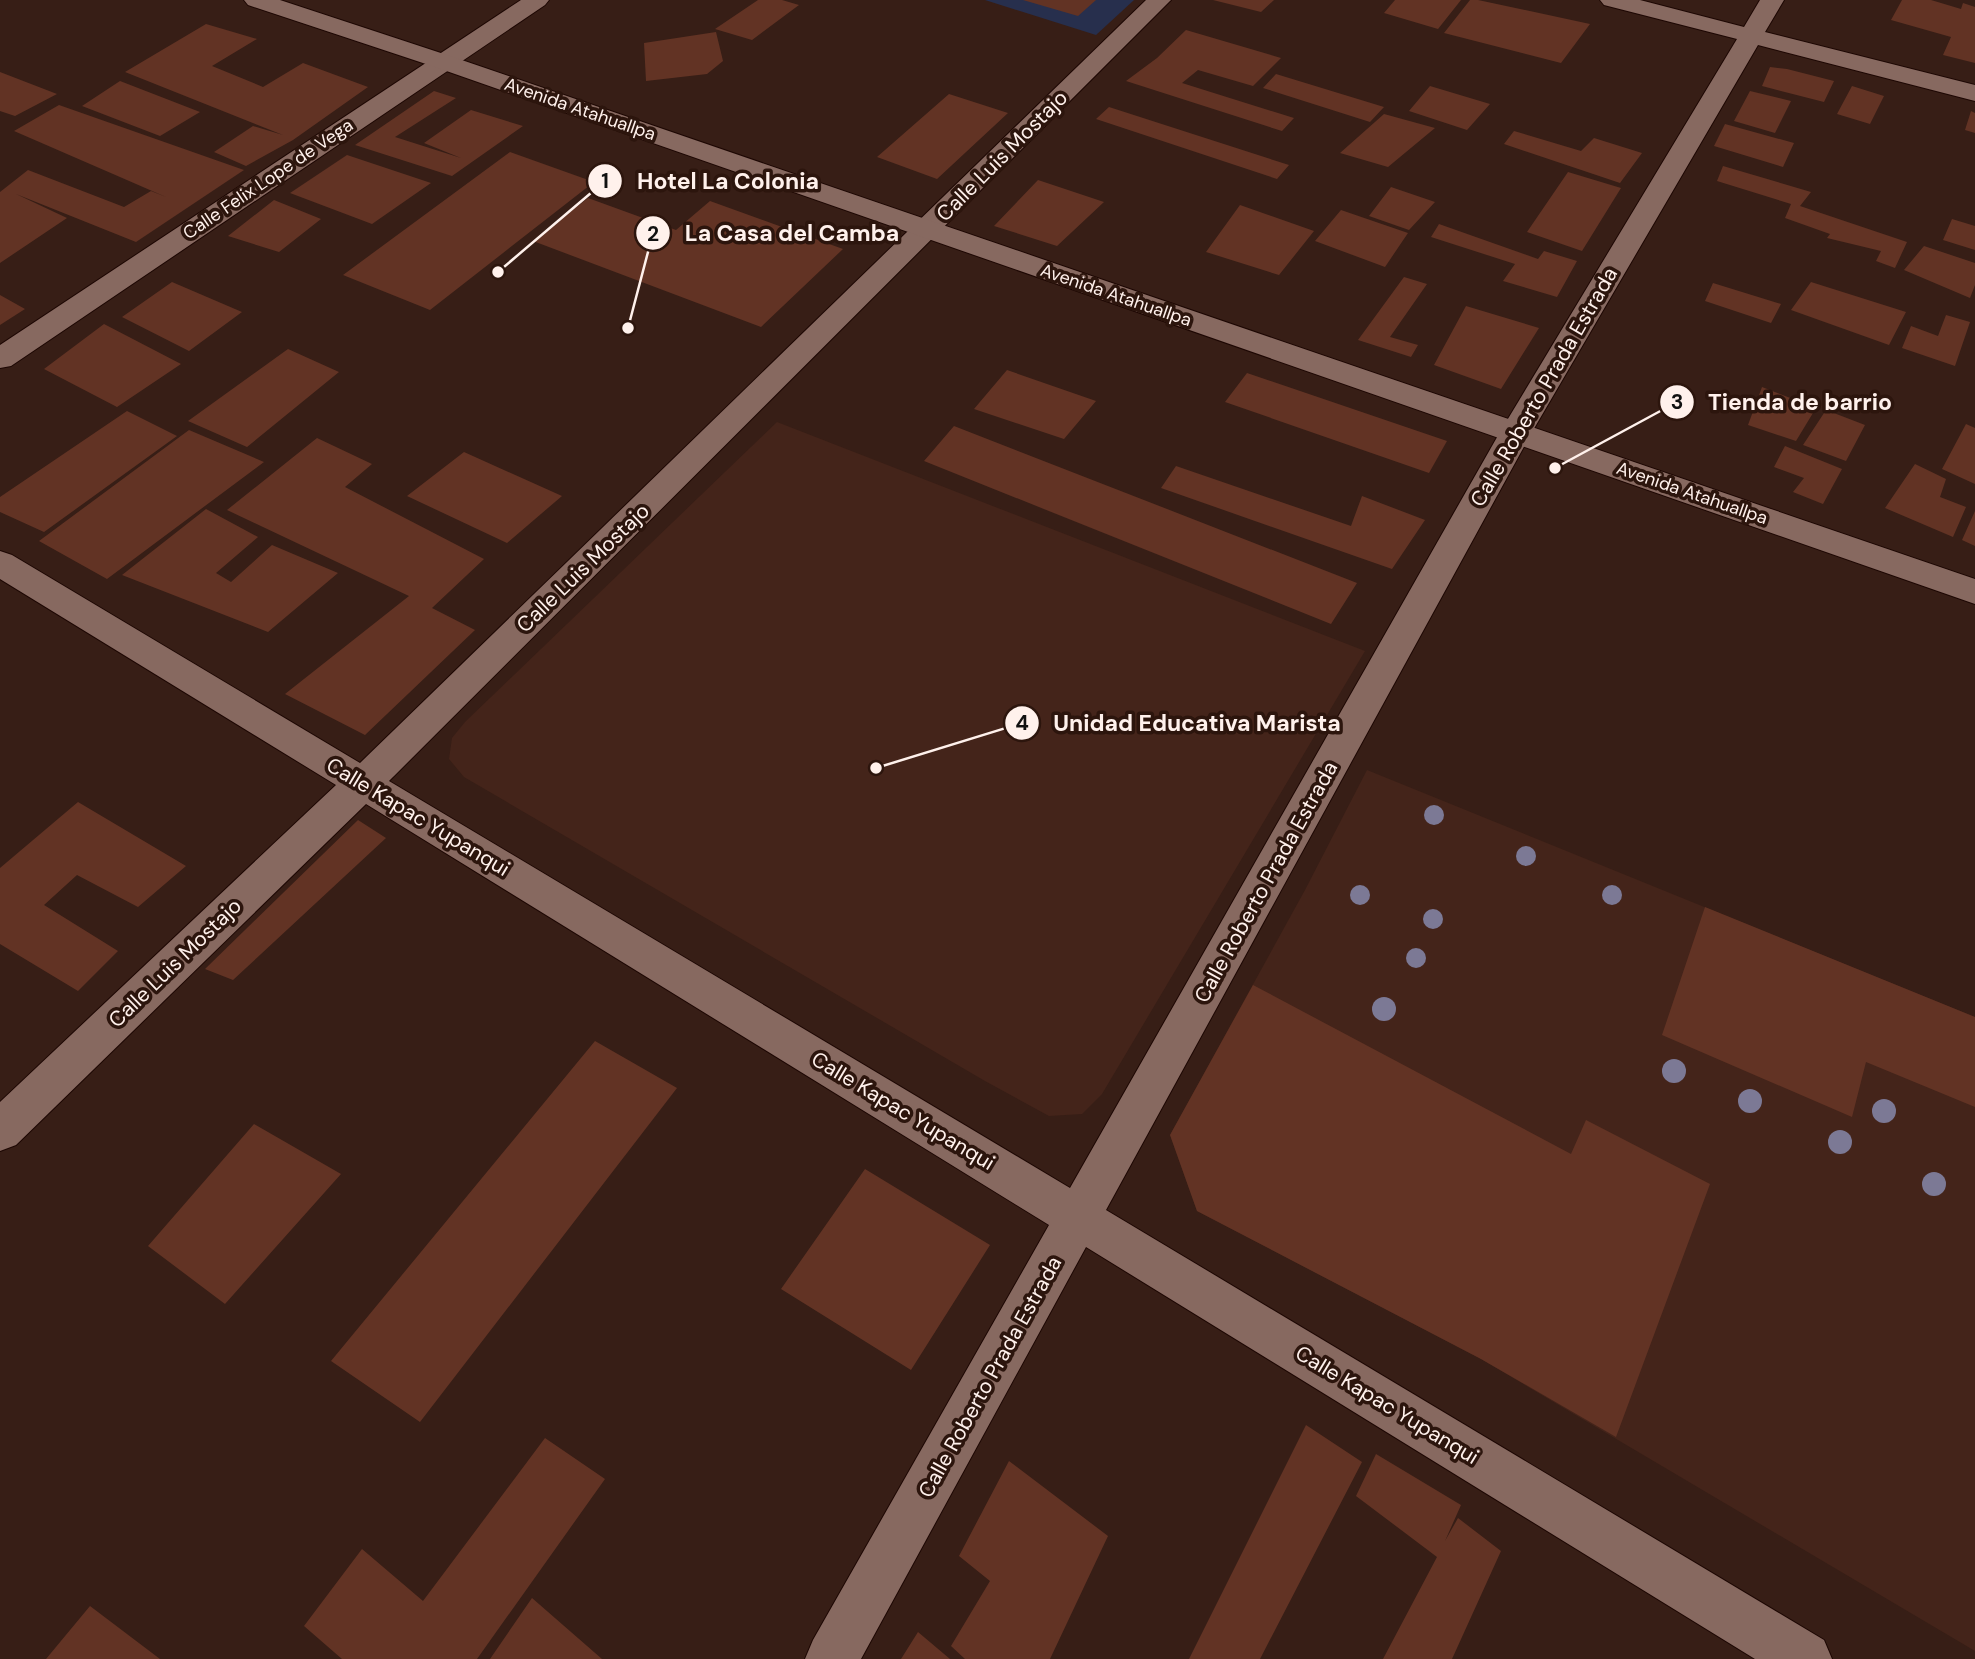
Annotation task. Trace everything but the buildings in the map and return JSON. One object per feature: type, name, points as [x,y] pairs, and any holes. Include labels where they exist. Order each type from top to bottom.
[{"type":"street","name":"Avenida Atahuallpa","points":[[256,0],[444,62],[1975,592]]},
{"type":"street","name":"Calle Felix Lope de Vega","points":[[0,359],[537,0]]},
{"type":"street","name":"Calle Luis Mostajo","points":[[0,1131],[363,783],[1159,0]]},
{"type":"street","points":[[1612,0],[1975,93]]},
{"type":"street","name":"Calle Roberto Prada Estrada","points":[[832,1659],[1516,432],[1772,0]]},
{"type":"street","name":"Calle Kapac Yupanqui","points":[[0,563],[1805,1659]]},
{"type":"shaded area","points":[[985,0],[1134,0],[1096,35]]},
{"type":"shaded area","points":[[777,422],[1365,651],[1102,1094],[1082,1114],[1049,1116],[985,1081],[464,777],[449,759],[452,738],[465,722]]},
{"type":"shaded area","points":[[1367,770],[1975,1017],[1975,1651],[1481,1359],[1197,1211],[1170,1135],[1305,890]]},
{"type":"place","name":"Hotel La Colonia","points":[[498,272]]},
{"type":"place","name":"La Casa del Camba","points":[[628,328]]},
{"type":"place","name":"Tienda de barrio","points":[[1555,468]]},
{"type":"place","name":"Unidad Educativa Marista","points":[[876,768]]}]
